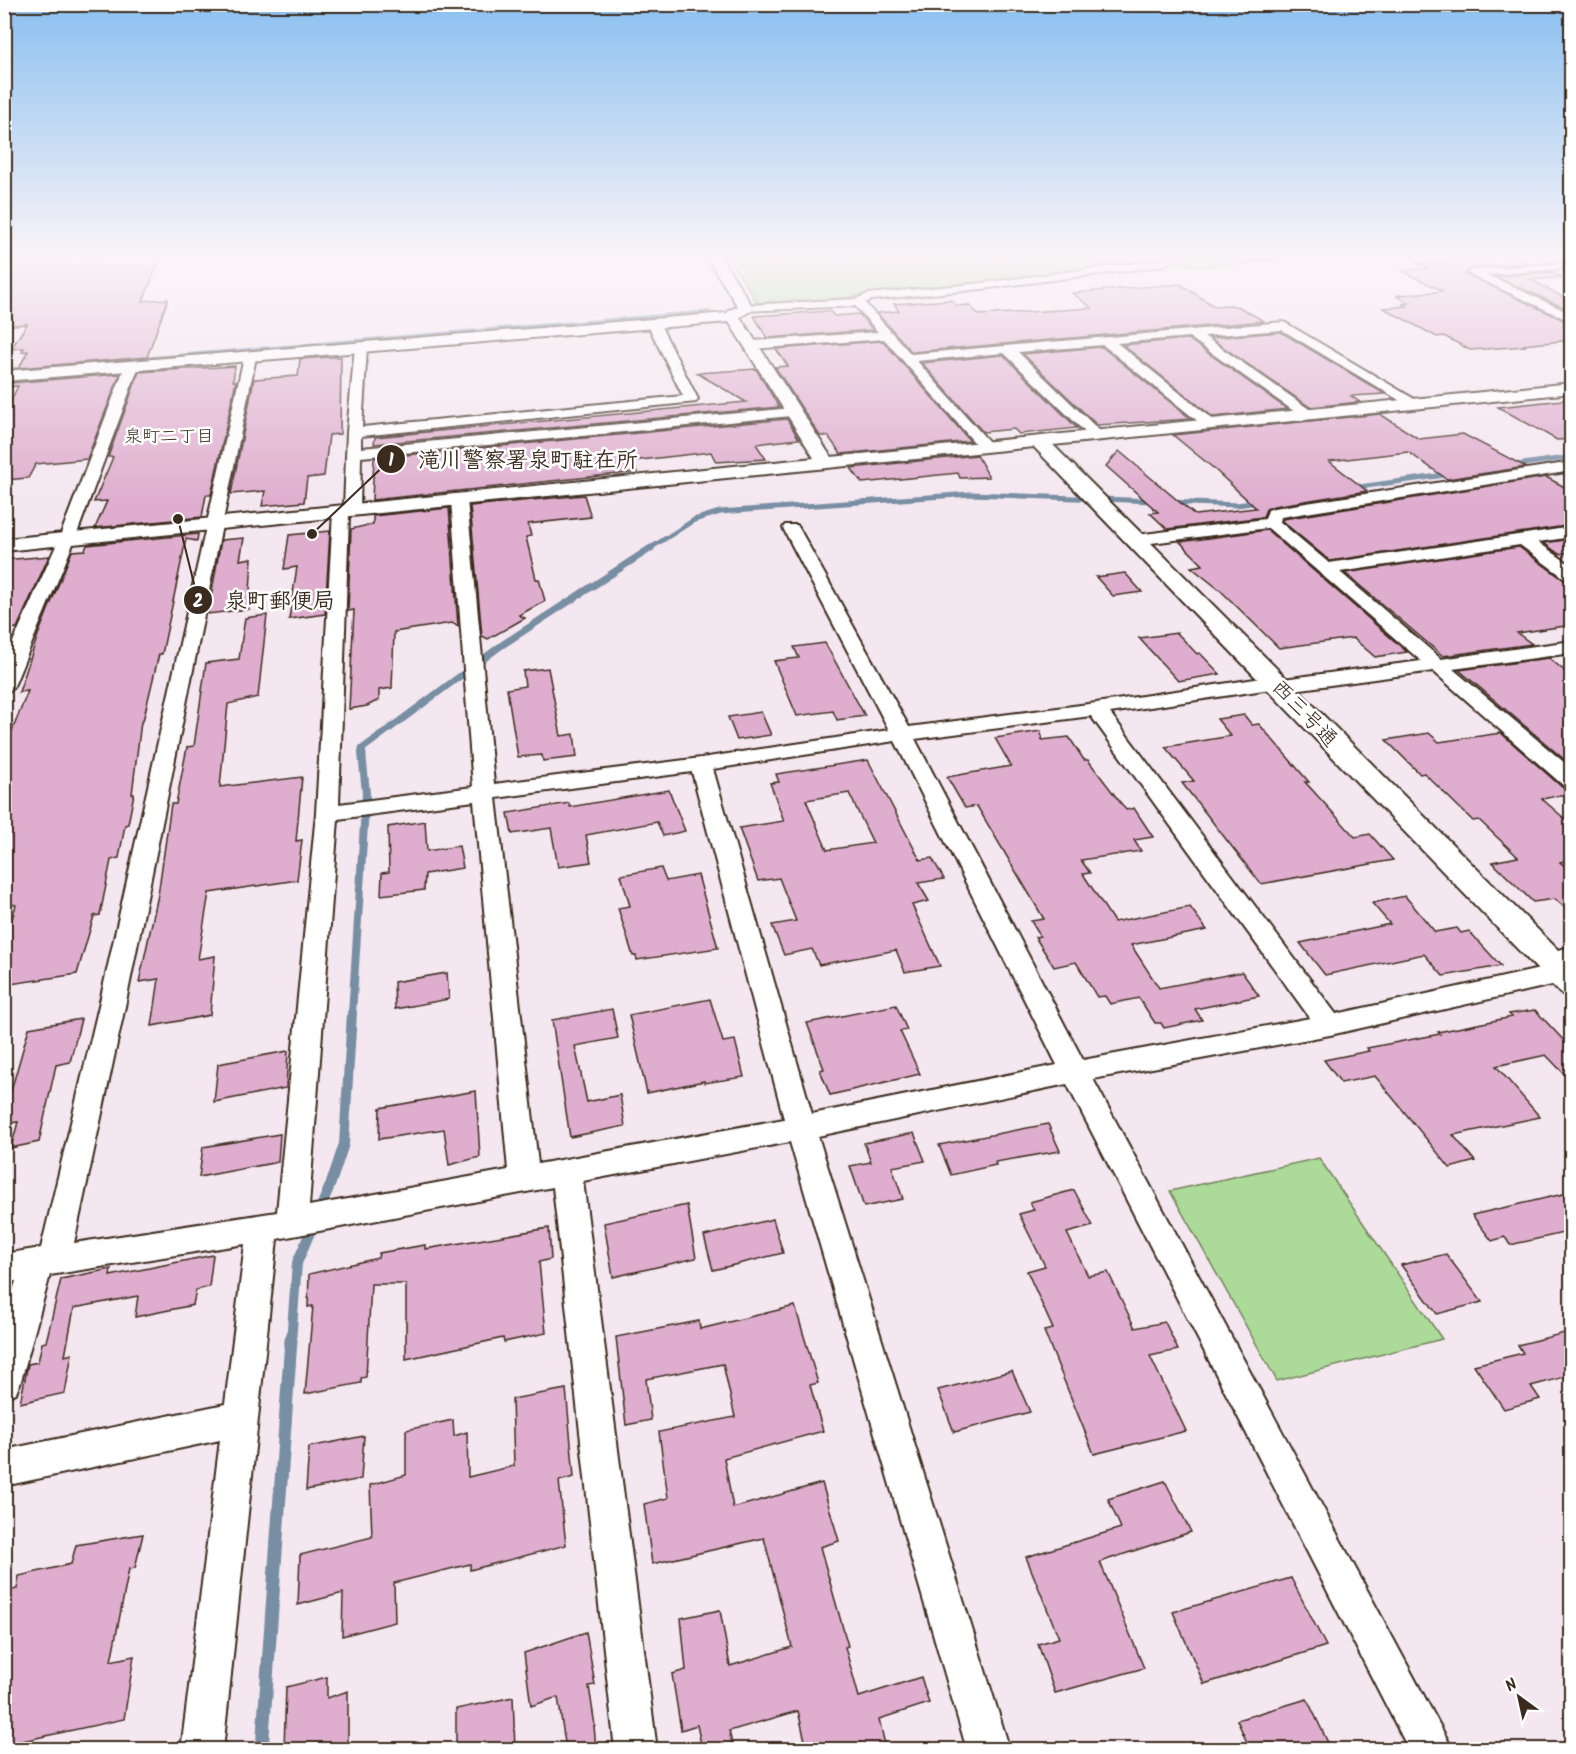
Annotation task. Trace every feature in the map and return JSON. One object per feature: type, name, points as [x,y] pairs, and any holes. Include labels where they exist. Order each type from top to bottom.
[{"type":"street","points":[[4,376],[472,338]]},
{"type":"street","points":[[354,432],[691,399],[660,338]]},
{"type":"street","points":[[749,338],[792,412],[826,462]]},
{"type":"street","points":[[752,345],[848,338]]},
{"type":"street","points":[[889,338],[985,446]]},
{"type":"street","points":[[907,358],[1132,338]]},
{"type":"street","points":[[1199,338],[1307,414]]},
{"type":"street","points":[[1304,338],[1414,403]]},
{"type":"street","points":[[1105,340],[1210,424]]},
{"type":"street","points":[[202,1749],[240,1418],[277,1224],[327,813],[347,512],[354,453],[361,347]]},
{"type":"street","points":[[1007,349],[1096,435]]},
{"type":"street","points":[[4,1381],[45,1261],[114,997],[250,357]]},
{"type":"street","points":[[4,686],[67,539],[132,366]]},
{"type":"street","points":[[4,545],[1572,388]]},
{"type":"street","points":[[354,453],[792,412]]},
{"type":"street","name":"西三号通","points":[[1038,441],[1277,684],[1563,969]]},
{"type":"street","points":[[1272,523],[1274,513],[1572,466]]},
{"type":"street","points":[[1549,469],[1572,482]]},
{"type":"street","points":[[459,500],[484,792],[525,1179]]},
{"type":"street","points":[[1136,540],[1272,523],[1572,781]]},
{"type":"street","points":[[791,528],[902,734],[1076,1072],[1432,1749]]},
{"type":"street","points":[[1327,569],[1572,532]]},
{"type":"street","points":[[1523,539],[1572,575]]},
{"type":"street","points":[[327,813],[1277,684],[1438,664],[1567,652]]},
{"type":"street","points":[[1096,709],[1330,1025]]},
{"type":"street","points":[[701,764],[801,1128],[989,1749]]},
{"type":"street","points":[[4,1268],[277,1224],[801,1128],[1076,1072],[1330,1025],[1563,969]]},
{"type":"street","points":[[566,1171],[636,1749]]},
{"type":"street","points":[[4,1468],[240,1418]]},
{"type":"green space","points":[[1319,1158],[1442,1339],[1277,1381],[1170,1191]]},
{"type":"building","points":[[18,338],[154,338],[147,357],[19,368],[28,351],[22,352],[24,348],[11,349]]},
{"type":"building","points":[[899,338],[1073,338],[912,352]]},
{"type":"building","points":[[1210,338],[1291,338],[1384,394],[1351,396],[1360,402],[1310,407]]},
{"type":"building","points":[[1447,338],[1572,338],[1572,340],[1523,345],[1526,346],[1470,350]]},
{"type":"building","points":[[1188,339],[1287,409],[1213,417],[1123,345]]},
{"type":"building","points":[[883,341],[970,441],[841,454],[828,436],[820,436],[775,367],[788,366],[776,349]]},
{"type":"building","points":[[1102,347],[1191,419],[1097,425],[1023,354]]},
{"type":"building","points":[[1003,355],[1077,428],[1019,434],[1014,429],[983,432],[922,363]]},
{"type":"building","points":[[341,357],[340,434],[329,435],[324,476],[307,478],[304,502],[262,506],[265,491],[231,494],[254,379],[298,376],[300,359]]},
{"type":"building","points":[[235,366],[233,381],[236,381],[211,495],[206,495],[202,517],[95,528],[107,501],[94,502],[113,457],[108,457],[139,372]]},
{"type":"building","points":[[756,369],[779,407],[374,444],[375,437],[746,402],[697,373]]},
{"type":"building","points":[[120,374],[87,459],[36,464],[28,478],[4,480],[4,415],[18,386],[8,387],[11,383]]},
{"type":"building","points":[[1572,399],[1572,439],[1557,440],[1498,407]]},
{"type":"building","points":[[1380,414],[1419,439],[1463,434],[1526,467],[1447,479],[1408,452],[1329,461],[1367,491],[1274,506],[1266,509],[1263,517],[1167,529],[1150,513],[1158,512],[1106,466],[1119,451],[1195,515],[1256,508],[1173,435]]},
{"type":"building","points":[[787,419],[799,439],[756,444],[766,459],[716,462],[711,452],[632,461],[637,472],[372,500],[374,458]]},
{"type":"building","points":[[977,455],[989,477],[960,478],[958,473],[862,483],[851,468]]},
{"type":"building","points":[[1546,477],[1572,491],[1572,525],[1330,561],[1282,521],[1283,519]]},
{"type":"building","points":[[584,495],[591,517],[528,524],[531,536],[526,537],[536,579],[539,579],[545,601],[519,615],[525,618],[488,639],[482,636],[470,506]]},
{"type":"building","points":[[449,508],[458,626],[452,623],[394,632],[392,688],[379,690],[379,700],[367,706],[349,709],[354,610],[348,611],[351,529],[373,524],[373,516]]},
{"type":"building","points":[[1267,530],[1407,652],[1375,657],[1353,638],[1279,648],[1221,591],[1191,567],[1203,565],[1180,542]]},
{"type":"building","points":[[330,531],[325,614],[289,619],[297,567],[284,569],[289,535]]},
{"type":"building","points":[[198,534],[197,541],[186,539],[162,654],[159,654],[141,722],[132,794],[134,794],[128,824],[125,825],[119,858],[111,860],[100,915],[94,916],[77,974],[4,985],[4,946],[16,905],[4,903],[4,751],[28,691],[19,692],[38,635],[72,551],[85,550],[87,545]]},
{"type":"building","points":[[244,538],[240,560],[252,558],[249,609],[208,614],[221,540]]},
{"type":"building","points":[[1572,539],[1572,552],[1559,554],[1544,543]]},
{"type":"building","points":[[1519,547],[1572,586],[1572,625],[1517,633],[1532,644],[1443,656],[1345,573]]},
{"type":"building","points":[[49,556],[17,628],[4,630],[4,560]]},
{"type":"building","points":[[1125,573],[1142,592],[1113,596],[1096,577]]},
{"type":"building","points":[[267,615],[258,697],[228,704],[220,787],[302,777],[296,841],[302,840],[297,880],[209,893],[198,959],[215,956],[210,1015],[152,1026],[159,979],[139,982],[158,895],[171,804],[176,804],[187,747],[194,746],[206,663],[239,659],[245,618]]},
{"type":"building","points":[[1177,633],[1220,674],[1178,681],[1139,638]]},
{"type":"building","points":[[825,643],[865,716],[837,720],[833,711],[797,716],[774,661],[799,658],[794,647]]},
{"type":"building","points":[[1549,658],[1572,677],[1572,766],[1459,670]]},
{"type":"building","points":[[548,668],[561,736],[574,734],[577,757],[543,761],[542,755],[518,757],[507,689],[525,686],[523,671]]},
{"type":"building","points":[[761,712],[771,735],[737,740],[728,717]]},
{"type":"building","points":[[1244,715],[1252,725],[1259,724],[1309,782],[1305,782],[1355,837],[1370,834],[1393,860],[1261,884],[1182,783],[1194,781],[1165,747],[1231,736],[1217,719]]},
{"type":"building","points":[[1041,731],[1042,740],[1069,737],[1084,760],[1088,760],[1126,810],[1134,808],[1153,837],[1134,840],[1141,851],[1081,860],[1090,873],[1083,874],[1114,922],[1190,907],[1207,930],[1131,945],[1159,988],[1242,972],[1259,996],[1195,1009],[1202,1020],[1164,1028],[1161,1023],[1155,1023],[1139,998],[1110,1004],[1105,996],[1097,997],[1076,962],[1054,967],[1035,937],[1040,936],[1031,921],[1044,919],[977,806],[965,808],[947,777],[1011,766],[995,738]]},
{"type":"building","points":[[1429,733],[1439,742],[1501,733],[1563,788],[1572,789],[1572,793],[1542,799],[1572,825],[1572,859],[1560,862],[1572,872],[1572,914],[1555,899],[1533,902],[1492,862],[1518,857],[1479,820],[1473,821],[1386,740]]},
{"type":"building","points":[[868,760],[920,860],[932,858],[944,879],[918,883],[929,901],[912,905],[940,966],[905,972],[896,950],[819,965],[812,949],[784,955],[772,925],[796,921],[779,878],[758,881],[739,828],[784,821],[770,783],[779,782],[776,774]],"holes":[[[849,793],[873,843],[827,850],[806,800]]]},
{"type":"building","points":[[669,790],[685,831],[663,836],[657,822],[586,835],[591,862],[558,867],[551,828],[512,834],[508,813],[569,803],[570,807]]},
{"type":"building","points":[[425,821],[427,851],[459,846],[463,868],[425,874],[424,890],[381,895],[382,873],[389,872],[388,827]]},
{"type":"building","points":[[661,868],[666,881],[698,875],[718,948],[637,960],[636,956],[633,956],[618,908],[630,906],[621,875]]},
{"type":"building","points":[[1405,896],[1435,932],[1457,928],[1461,933],[1469,931],[1501,966],[1443,976],[1424,954],[1325,975],[1300,943],[1390,924],[1372,903]]},
{"type":"building","points":[[447,973],[449,999],[395,1009],[394,982]]},
{"type":"building","points":[[710,999],[723,1042],[735,1040],[744,1077],[704,1083],[704,1081],[647,1093],[629,1015]]},
{"type":"building","points":[[896,1005],[907,1030],[900,1031],[920,1074],[830,1095],[820,1070],[824,1069],[807,1023]]},
{"type":"building","points":[[612,1009],[618,1038],[575,1046],[587,1102],[620,1095],[625,1126],[570,1137],[552,1020]]},
{"type":"building","points":[[1535,1010],[1572,1049],[1572,1082],[1546,1055],[1496,1066],[1540,1117],[1453,1135],[1475,1161],[1450,1168],[1375,1076],[1341,1083],[1324,1060],[1369,1051],[1367,1048],[1512,1017],[1509,1014]]},
{"type":"building","points":[[81,1019],[70,1062],[56,1065],[39,1142],[11,1148],[18,1122],[4,1124],[4,1093],[11,1091],[29,1028]]},
{"type":"building","points":[[288,1051],[286,1088],[214,1102],[218,1064]]},
{"type":"building","points":[[476,1091],[480,1157],[449,1165],[444,1129],[379,1139],[380,1108]]},
{"type":"building","points":[[1048,1124],[1060,1151],[995,1162],[996,1165],[951,1175],[939,1145]]},
{"type":"building","points":[[914,1133],[925,1161],[892,1167],[903,1199],[864,1207],[850,1166],[871,1162],[864,1143]]},
{"type":"building","points":[[280,1134],[278,1162],[199,1177],[203,1147]]},
{"type":"building","points":[[1074,1190],[1093,1226],[1067,1233],[1088,1276],[1108,1272],[1135,1328],[1165,1322],[1178,1350],[1150,1356],[1186,1431],[1094,1454],[1044,1331],[1053,1329],[1027,1271],[1045,1266],[1019,1214],[1034,1210],[1030,1202]]},
{"type":"building","points":[[1572,1192],[1572,1231],[1510,1245],[1505,1237],[1492,1241],[1472,1215]]},
{"type":"building","points":[[687,1205],[696,1258],[613,1277],[604,1223]]},
{"type":"building","points":[[773,1219],[783,1253],[713,1270],[704,1236]]},
{"type":"building","points":[[549,1228],[551,1259],[539,1262],[546,1333],[504,1342],[503,1338],[406,1359],[406,1284],[371,1284],[366,1377],[361,1378],[361,1383],[305,1394],[313,1306],[308,1307],[309,1274],[378,1258],[379,1253],[425,1245],[425,1249]]},
{"type":"building","points":[[1446,1254],[1482,1302],[1437,1314],[1401,1265]]},
{"type":"building","points":[[213,1255],[209,1287],[196,1290],[193,1305],[135,1317],[138,1296],[74,1308],[65,1356],[72,1354],[65,1393],[20,1403],[28,1364],[38,1362],[42,1343],[46,1342],[61,1279],[111,1269],[110,1276]]},
{"type":"building","points":[[795,1306],[818,1383],[810,1385],[823,1431],[724,1458],[733,1508],[822,1483],[839,1541],[820,1547],[848,1646],[845,1647],[859,1697],[921,1677],[929,1703],[879,1719],[886,1749],[807,1749],[798,1711],[729,1731],[732,1744],[715,1749],[702,1749],[697,1725],[681,1730],[672,1674],[686,1670],[681,1618],[720,1610],[730,1666],[792,1647],[764,1538],[652,1564],[644,1504],[668,1498],[659,1432],[735,1417],[723,1364],[646,1379],[651,1420],[626,1425],[616,1337],[699,1321],[700,1329]]},
{"type":"building","points":[[1564,1333],[1572,1343],[1572,1375],[1531,1386],[1540,1399],[1504,1409],[1474,1365],[1523,1353],[1518,1345]]},
{"type":"building","points":[[1012,1371],[1030,1412],[954,1432],[938,1390]]},
{"type":"building","points":[[566,1389],[574,1477],[559,1481],[566,1545],[470,1570],[470,1564],[394,1583],[395,1622],[342,1636],[343,1593],[298,1605],[300,1555],[372,1537],[370,1485],[406,1475],[406,1430],[453,1420],[454,1436],[467,1432],[468,1477],[514,1466],[512,1399]]},
{"type":"building","points":[[364,1436],[361,1479],[306,1490],[309,1447]]},
{"type":"building","points":[[1165,1481],[1191,1532],[1100,1562],[1144,1668],[1055,1693],[1038,1644],[1059,1638],[1026,1557],[1121,1528],[1108,1499]]},
{"type":"building","points":[[143,1534],[135,1568],[129,1569],[111,1661],[134,1656],[124,1719],[4,1745],[4,1592],[17,1589],[19,1576],[71,1564],[76,1545]]},
{"type":"building","points":[[1291,1578],[1326,1646],[1204,1684],[1173,1612]]},
{"type":"building","points":[[586,1632],[595,1685],[589,1686],[596,1749],[566,1749],[558,1697],[531,1706],[524,1653]]},
{"type":"building","points":[[327,1677],[327,1698],[348,1691],[348,1749],[284,1749],[286,1687]]},
{"type":"building","points":[[513,1697],[515,1749],[456,1749],[456,1709]]},
{"type":"building","points":[[1307,1699],[1331,1749],[1250,1749],[1237,1720]]},
{"type":"waterway","points":[[4,370],[395,338]]},
{"type":"waterway","points":[[1509,466],[1572,457]]},
{"type":"waterway","points":[[1352,488],[1452,474]]},
{"type":"waterway","points":[[649,549],[694,520],[720,512],[971,494],[1154,501]]},
{"type":"waterway","points":[[1170,502],[1237,505],[1259,502]]},
{"type":"waterway","points":[[363,755],[362,749],[502,645],[651,548]]},
{"type":"waterway","points":[[352,1014],[366,793],[362,753]]},
{"type":"waterway","points":[[291,1342],[297,1263],[331,1183],[344,1144],[352,1013]]},
{"type":"waterway","points":[[262,1750],[291,1340]]},
{"type":"place","name":"泉町郵便局","points":[[178,519]]},
{"type":"place","name":"滝川警察署泉町駐在所","points":[[312,534]]},
{"type":"district","name":"泉町二丁目","points":[[169,436]]}]
